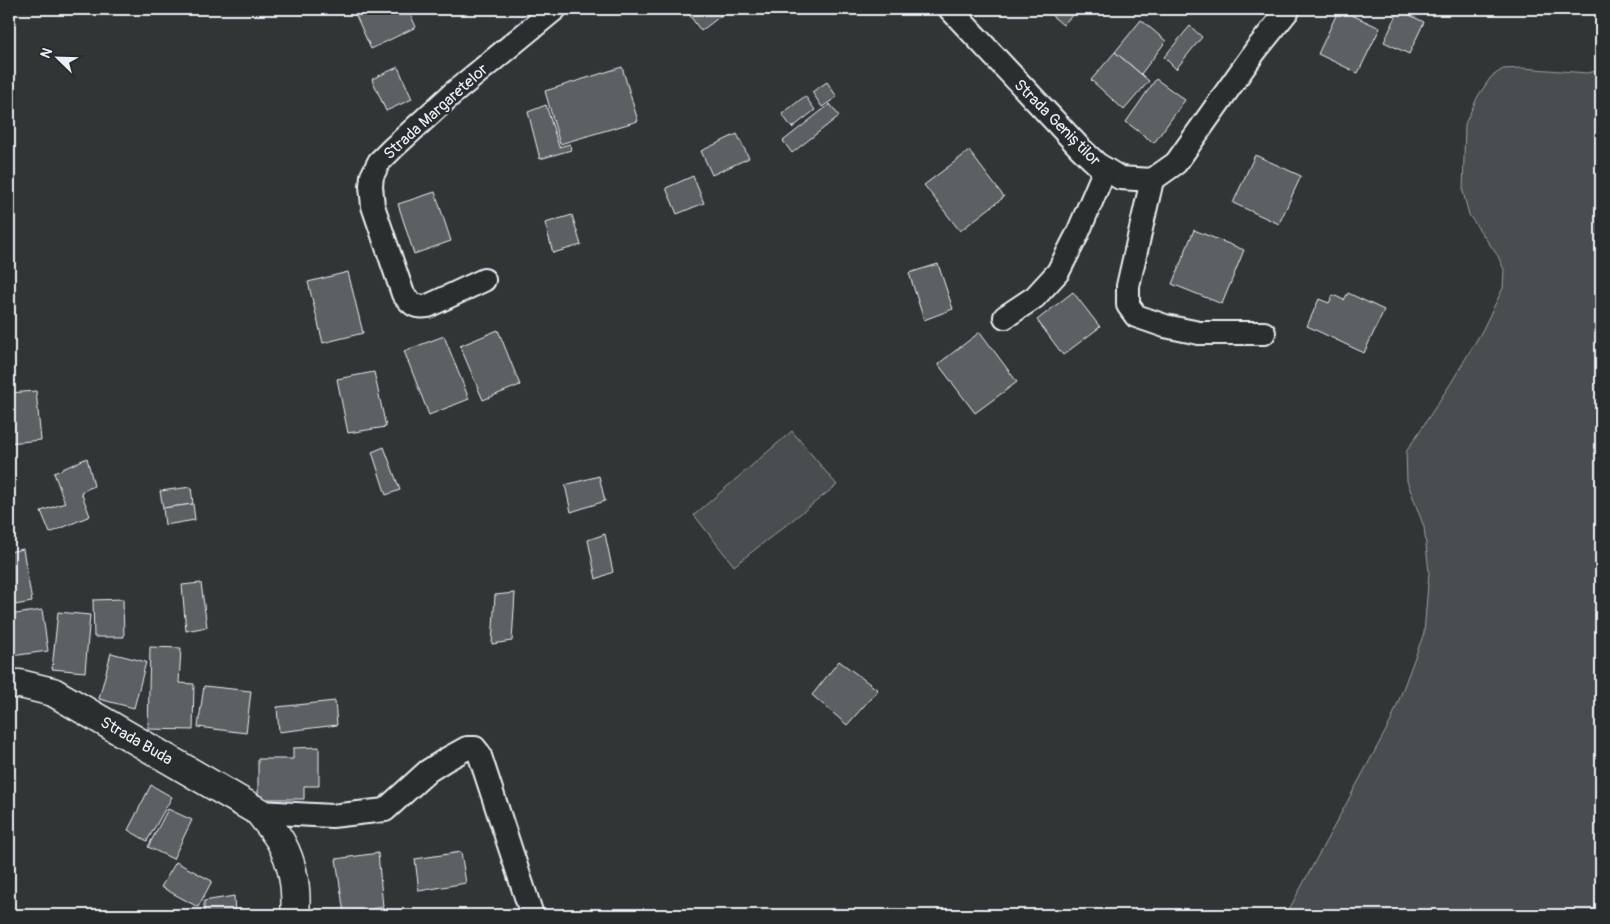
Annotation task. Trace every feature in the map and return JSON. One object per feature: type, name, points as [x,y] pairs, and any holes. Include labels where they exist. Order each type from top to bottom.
[{"type":"street","name":"Strada Margaretelor","points":[[484,280],[428,306],[419,308],[409,302],[403,294],[373,206],[372,176],[379,162],[445,100],[555,9]]},
{"type":"street","name":"Strada Geniștilor","points":[[950,9],[1081,149],[1105,169],[1120,178],[1152,180]]},
{"type":"street","points":[[1264,332],[1199,333],[1165,326],[1136,316],[1128,305],[1128,286],[1152,180],[1176,163],[1256,50],[1289,9]]},
{"type":"street","points":[[1005,317],[1035,297],[1058,272],[1077,235],[1105,169]]},
{"type":"street","name":"Strada Buda","points":[[9,684],[20,684],[53,692],[259,812]]},
{"type":"street","points":[[259,812],[332,816],[385,810],[428,771],[467,748],[475,748],[479,752],[532,915]]},
{"type":"street","points":[[259,812],[282,843],[289,859],[294,877],[296,915]]},
{"type":"shaded area","points":[[1522,68],[1587,73],[1601,70],[1601,915],[1286,915],[1391,721],[1424,633],[1429,572],[1424,527],[1407,481],[1406,452],[1482,331],[1503,288],[1504,270],[1498,256],[1469,215],[1463,192],[1465,124],[1478,96],[1491,77],[1503,69]]},
{"type":"shaded area","points":[[792,431],[837,485],[734,566],[694,515]]},
{"type":"building","points":[[353,9],[408,9],[416,27],[371,49]]},
{"type":"building","points":[[685,9],[730,9],[701,31]]},
{"type":"building","points":[[1044,9],[1078,9],[1063,25]]},
{"type":"building","points":[[1339,9],[1380,28],[1358,73],[1318,54]]},
{"type":"building","points":[[1399,10],[1424,22],[1409,54],[1384,42]]},
{"type":"building","points":[[1141,20],[1166,41],[1141,74],[1115,52]]},
{"type":"building","points":[[1190,26],[1202,37],[1176,69],[1164,57]]},
{"type":"building","points":[[1115,52],[1149,81],[1124,110],[1091,80]]},
{"type":"building","points":[[398,67],[412,99],[386,111],[372,79]]},
{"type":"building","points":[[622,67],[638,121],[560,144],[545,91]]},
{"type":"building","points":[[1156,79],[1185,100],[1154,143],[1126,122]]},
{"type":"building","points":[[827,82],[837,97],[822,107],[812,92]]},
{"type":"building","points":[[805,96],[815,110],[792,128],[782,114]]},
{"type":"building","points":[[830,104],[839,116],[792,153],[783,141]]},
{"type":"building","points":[[546,105],[559,147],[570,144],[571,150],[540,159],[528,112]]},
{"type":"building","points":[[737,134],[749,158],[712,175],[701,151]]},
{"type":"building","points":[[969,151],[1004,197],[960,231],[924,185]]},
{"type":"building","points":[[1255,155],[1301,176],[1279,224],[1233,203]]},
{"type":"building","points":[[693,176],[704,203],[677,214],[666,188]]},
{"type":"building","points":[[435,192],[451,241],[414,254],[398,204]]},
{"type":"building","points":[[572,215],[581,245],[553,253],[545,223]]},
{"type":"building","points":[[1194,230],[1244,250],[1222,304],[1172,284]]},
{"type":"building","points":[[938,264],[953,309],[924,320],[909,273]]},
{"type":"building","points":[[348,272],[363,333],[323,343],[308,282]]},
{"type":"building","points":[[1073,292],[1100,327],[1063,355],[1037,320]]},
{"type":"building","points":[[1348,293],[1384,310],[1364,353],[1307,326],[1319,299],[1329,303],[1333,295],[1344,300]]},
{"type":"building","points":[[498,330],[520,385],[483,400],[460,346]]},
{"type":"building","points":[[980,332],[1017,382],[975,413],[938,364]]},
{"type":"building","points":[[444,336],[469,399],[429,415],[404,351]]},
{"type":"building","points":[[374,372],[386,427],[348,433],[337,379]]},
{"type":"building","points":[[36,391],[41,440],[9,443],[9,393]]},
{"type":"building","points":[[384,447],[400,490],[386,495],[372,452]]},
{"type":"building","points":[[87,458],[94,486],[81,492],[90,516],[50,533],[41,511],[65,503],[54,473]]},
{"type":"building","points":[[599,476],[605,501],[571,512],[565,485]]},
{"type":"building","points":[[191,487],[193,504],[163,508],[160,491]]},
{"type":"building","points":[[193,504],[195,520],[165,525],[163,508]]},
{"type":"building","points":[[605,534],[613,572],[596,579],[588,540]]},
{"type":"building","points":[[23,549],[32,602],[9,606],[9,552]]},
{"type":"building","points":[[201,583],[207,627],[186,631],[182,585]]},
{"type":"building","points":[[515,593],[512,641],[492,644],[495,595]]},
{"type":"building","points":[[123,599],[124,637],[94,637],[93,600]]},
{"type":"building","points":[[42,610],[48,651],[11,656],[9,615]]},
{"type":"building","points":[[58,612],[90,615],[85,672],[52,669]]},
{"type":"building","points":[[150,647],[181,648],[179,683],[194,684],[193,730],[148,729]]},
{"type":"building","points":[[111,653],[146,662],[134,708],[99,699]]},
{"type":"building","points":[[839,661],[878,690],[847,725],[812,695]]},
{"type":"building","points":[[204,686],[251,691],[246,733],[198,727]]},
{"type":"building","points":[[335,701],[337,725],[279,732],[277,707]]},
{"type":"building","points":[[319,747],[319,786],[304,786],[304,799],[258,799],[258,759],[293,759],[293,748]]},
{"type":"building","points":[[151,785],[172,797],[147,841],[128,830]]},
{"type":"building","points":[[168,809],[192,820],[173,859],[148,847]]},
{"type":"building","points":[[461,852],[466,883],[419,891],[415,859]]},
{"type":"building","points":[[378,853],[383,907],[344,913],[336,859]]},
{"type":"building","points":[[176,862],[212,881],[198,907],[161,887]]},
{"type":"building","points":[[234,896],[235,915],[204,915],[204,901]]}]
